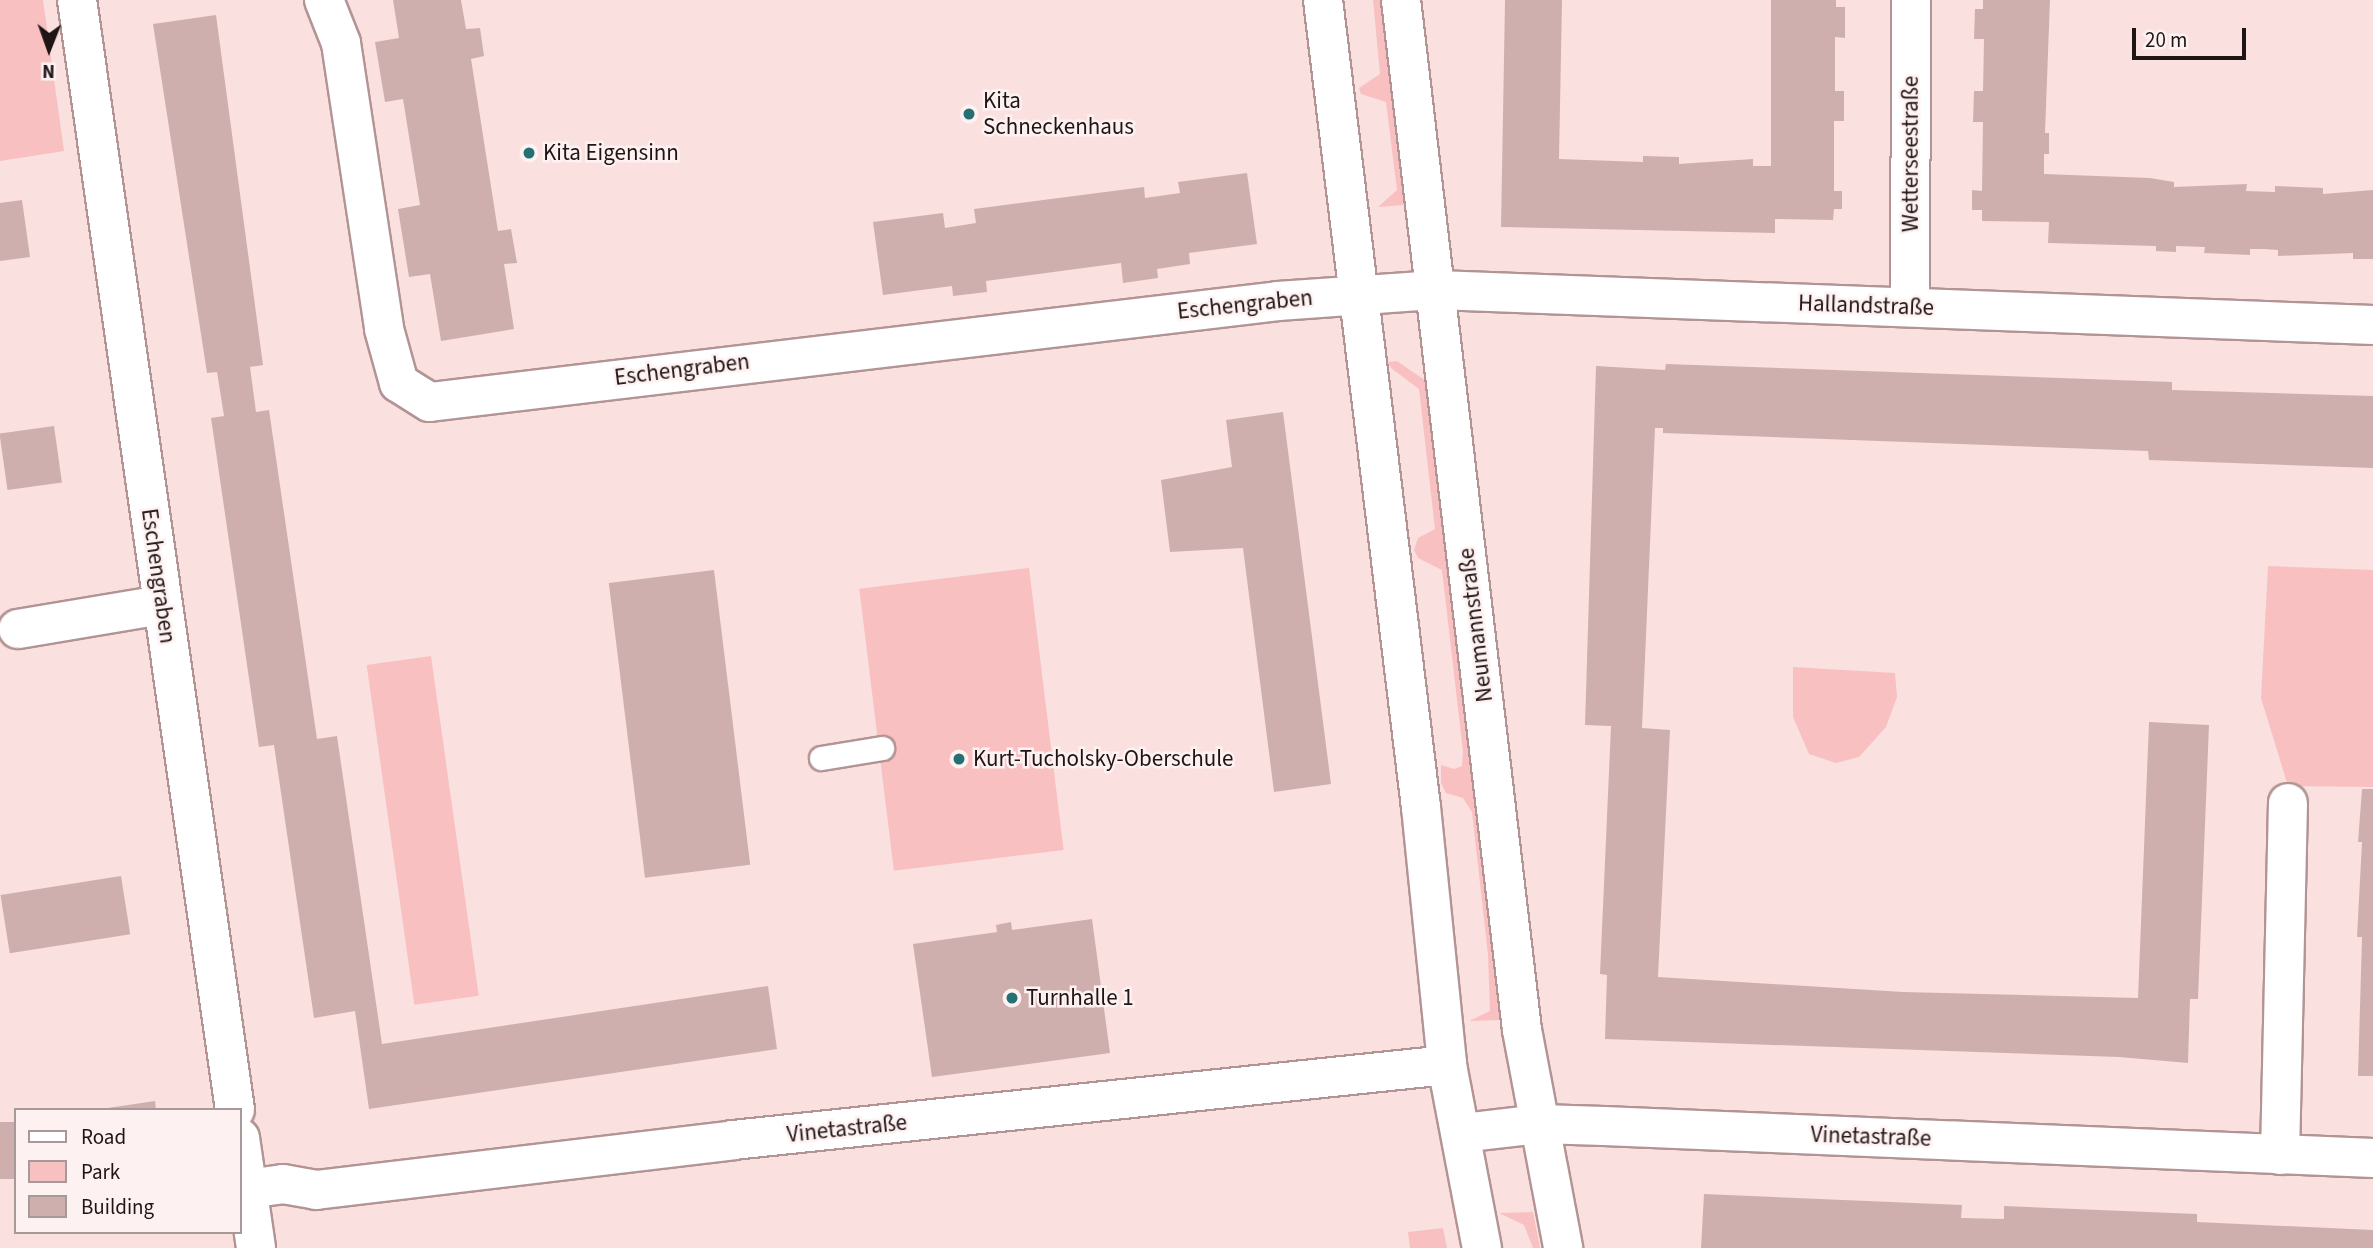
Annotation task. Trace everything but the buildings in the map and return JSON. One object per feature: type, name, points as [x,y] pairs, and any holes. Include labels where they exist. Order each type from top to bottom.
[{"type":"street","name":"Eschengraben","points":[[77,0],[235,1108]]},
{"type":"street","name":"Eschengraben","points":[[324,0],[341,43],[384,329],[399,383],[430,402],[1359,293]]},
{"type":"street","points":[[1323,0],[1447,1065],[1482,1248]]},
{"type":"street","name":"Neumannstraße","points":[[1401,0],[1520,1011],[1563,1248]]},
{"type":"street","name":"Wetterseestraße","points":[[1910,307],[1911,0]]},
{"type":"street","name":"Hallandstraße","points":[[1359,293],[1437,290],[2373,326]]},
{"type":"street","points":[[18,629],[162,605]]},
{"type":"street","points":[[2280,1155],[2288,803]]},
{"type":"street","name":"Vinetastraße","points":[[248,1188],[283,1184],[316,1190],[733,1140],[1447,1065]]},
{"type":"street","name":"Vinetastraße","points":[[1462,1133],[1540,1124],[2373,1158]]},
{"type":"street","points":[[242,1150],[257,1248]]},
{"type":"lane","points":[[821,758],[882,748]]},
{"type":"green space","points":[[0,0],[43,0],[64,151],[0,161]]},
{"type":"green space","points":[[1373,0],[1380,0],[1404,205],[1378,207],[1397,190],[1386,102],[1361,94],[1359,88],[1380,74]]},
{"type":"green space","points":[[1397,361],[1426,381],[1501,1020],[1469,1021],[1490,1011],[1488,955],[1472,812],[1463,798],[1446,793],[1441,783],[1441,765],[1454,769],[1462,766],[1463,752],[1442,570],[1418,558],[1414,550],[1418,538],[1435,529],[1419,389],[1391,368],[1388,362]]},
{"type":"green space","points":[[2268,566],[2373,570],[2373,787],[2288,786],[2261,698]]},
{"type":"green space","points":[[1029,568],[1064,850],[894,871],[859,589]]},
{"type":"green space","points":[[431,656],[479,996],[414,1005],[367,665]]},
{"type":"green space","points":[[1793,667],[1895,673],[1897,697],[1886,727],[1859,757],[1836,763],[1809,754],[1793,717]]},
{"type":"green space","points":[[1533,1212],[1540,1248],[1533,1248],[1524,1225],[1499,1213]]},
{"type":"green space","points":[[1443,1228],[1447,1248],[1410,1248],[1408,1232]]},
{"type":"place","name":"Kita Schneckenhaus","points":[[969,114]]},
{"type":"place","name":"Kita Eigensinn","points":[[529,153]]},
{"type":"place","name":"Kurt-Tucholsky-Oberschule","points":[[959,759]]},
{"type":"place","name":"Turnhalle 1","points":[[1012,998]]}]
